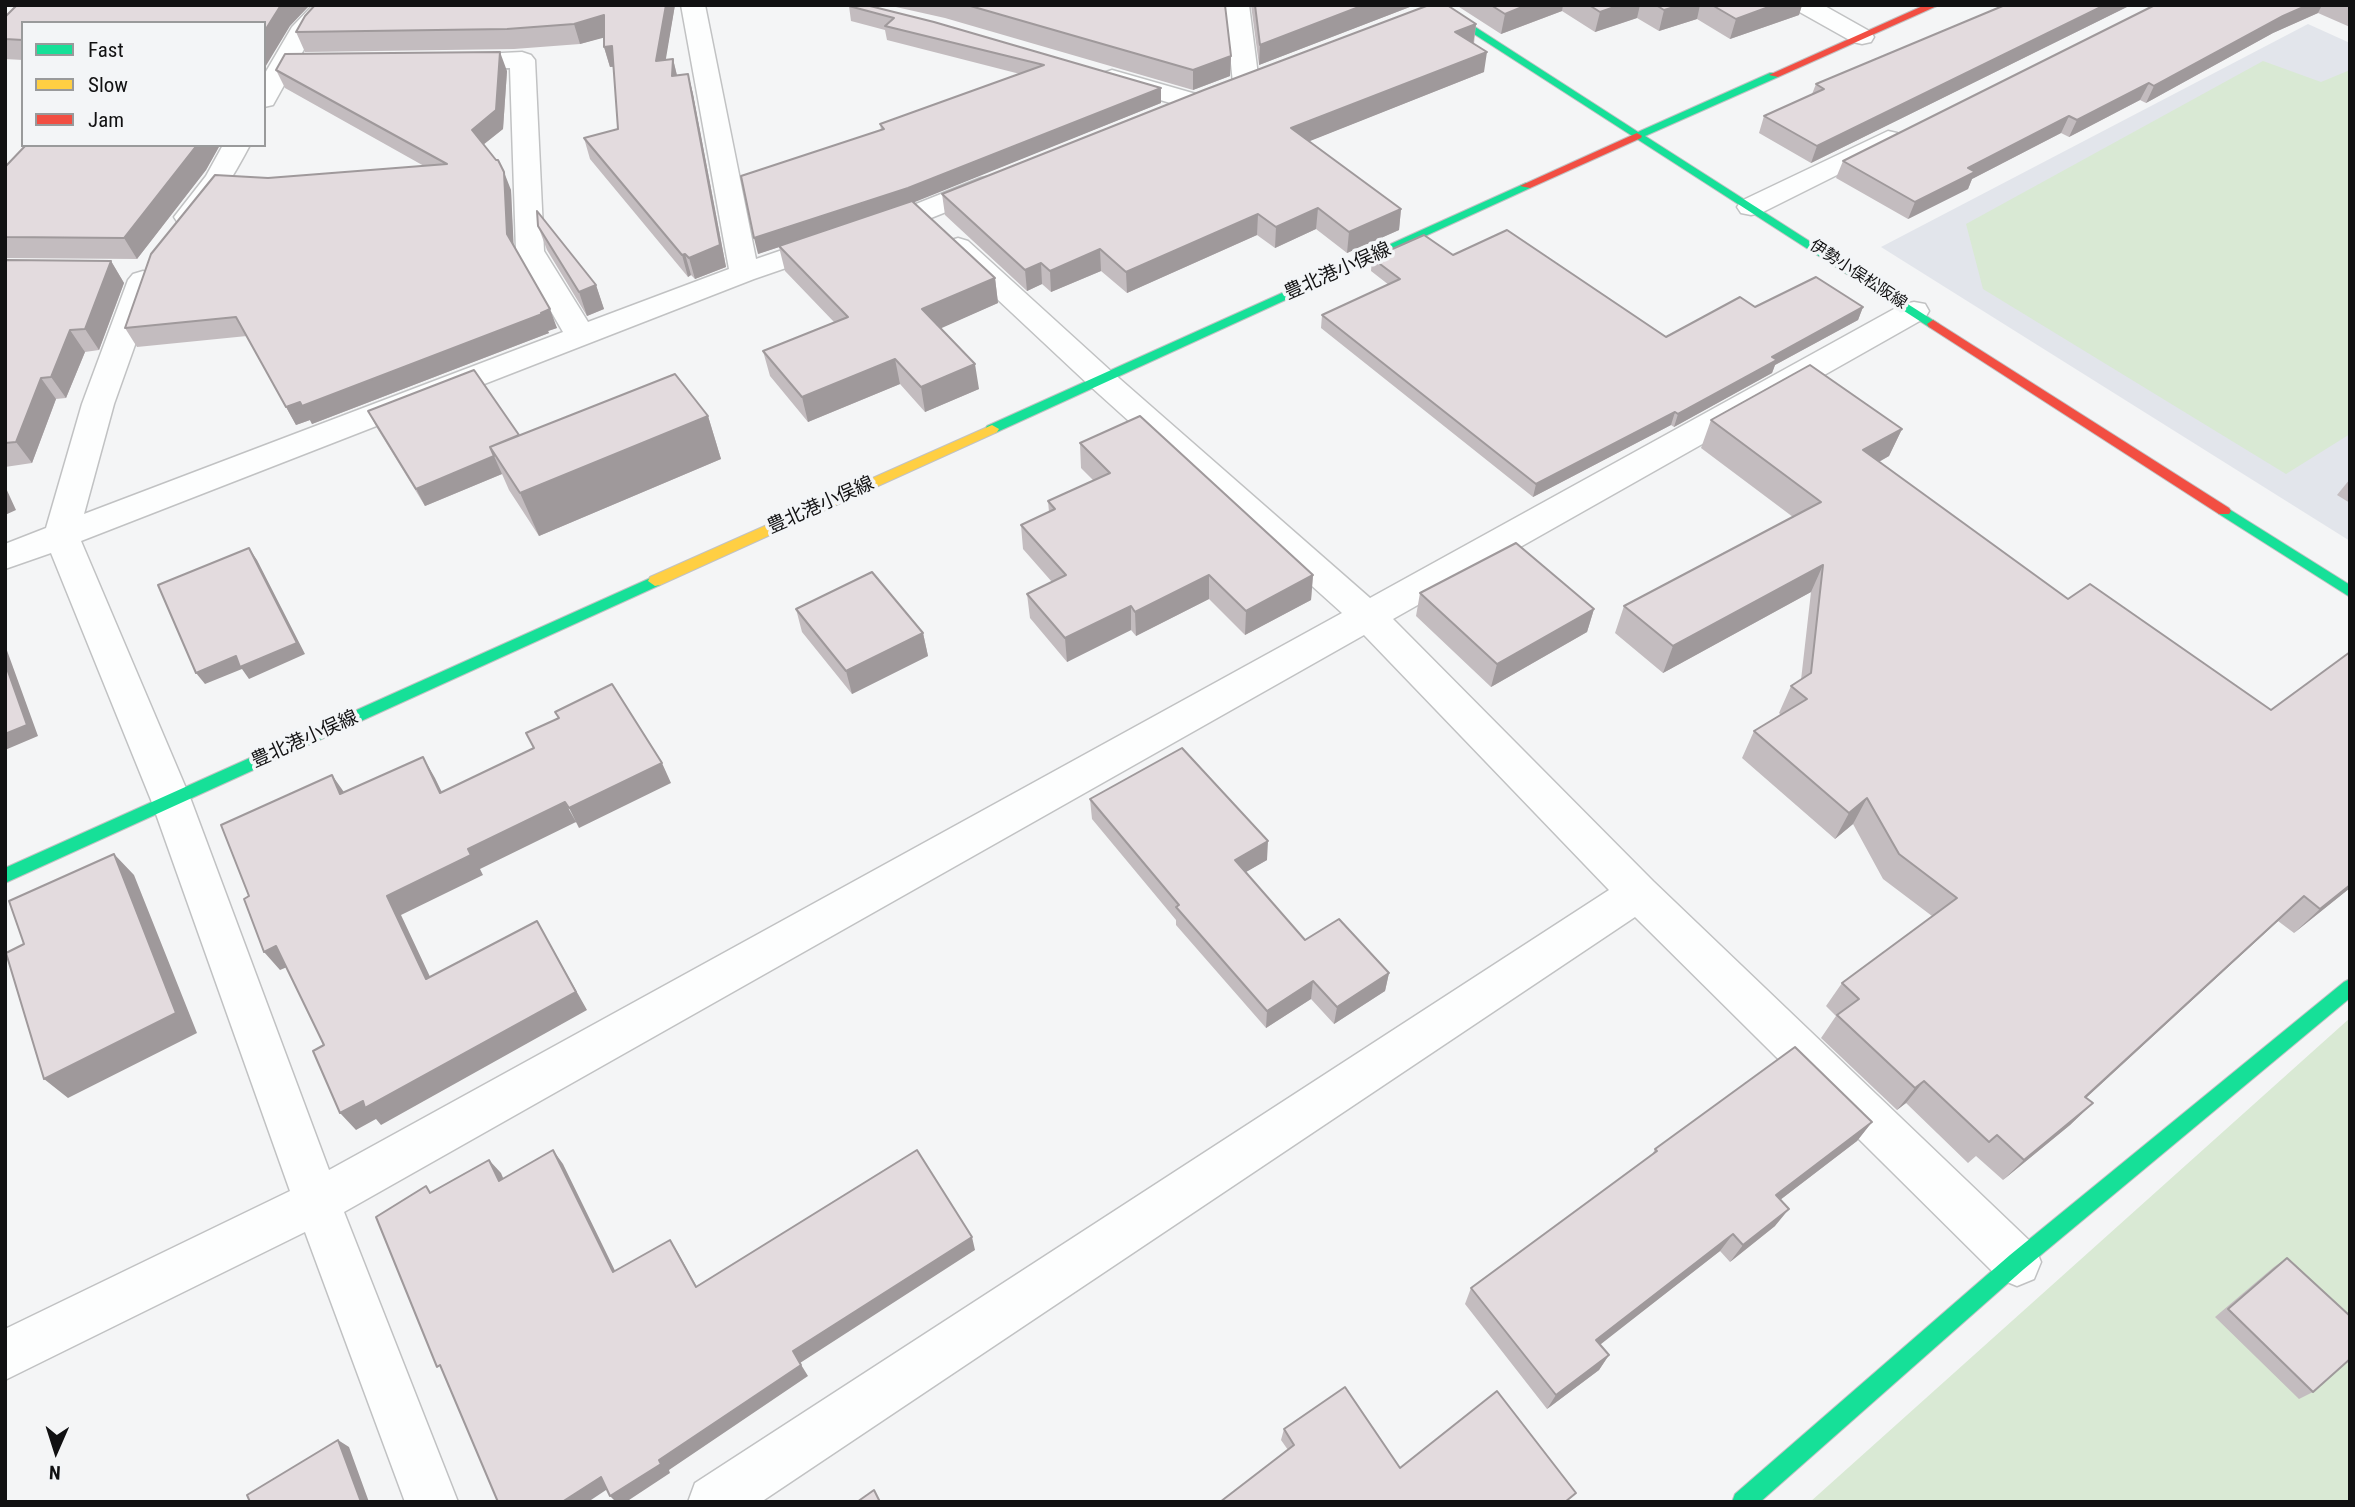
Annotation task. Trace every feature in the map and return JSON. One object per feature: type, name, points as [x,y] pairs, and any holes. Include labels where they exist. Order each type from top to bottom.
[{"type":"main road","points":[[1637,136],[1934,5]]},
{"type":"main road","name":"伊勢小俣松阪線","points":[[1430,11],[1751,206],[2350,592]]},
{"type":"main road","name":"豊北港小俣線","points":[[5,876],[1637,136]]},
{"type":"main road","points":[[1743,1502],[2017,1262],[2350,987]]},
{"type":"street","points":[[266,96],[301,32],[327,5]]},
{"type":"street","points":[[694,5],[744,273]]},
{"type":"street","points":[[1237,5],[1246,83]]},
{"type":"street","points":[[1805,5],[1862,37]]},
{"type":"street","points":[[425,61],[522,60],[530,251],[581,336]]},
{"type":"street","points":[[285,63],[313,63]]},
{"type":"street","points":[[1089,71],[1194,102]]},
{"type":"street","points":[[1157,117],[1272,73]]},
{"type":"street","points":[[1751,206],[1911,127]]},
{"type":"street","points":[[236,147],[218,179],[148,260],[98,404],[61,535],[170,800],[317,1202],[432,1502]]},
{"type":"street","points":[[5,557],[744,273],[921,212],[1020,172]]},
{"type":"street","points":[[921,212],[1101,379],[1368,616],[1638,893],[2017,1262]]},
{"type":"street","points":[[5,1355],[317,1202],[1914,311]]},
{"type":"street","points":[[714,1502],[1638,893]]},
{"type":"shaded area","points":[[2308,24],[2350,43],[2350,541],[1881,247]]},
{"type":"green space","points":[[2263,61],[2321,82],[2350,70],[2350,434],[2286,474],[1983,289],[1966,224]]},
{"type":"green space","points":[[2350,1018],[2350,1502],[1810,1502]]},
{"type":"building","points":[[17,5],[281,5],[266,29],[266,21],[21,21],[21,40],[5,39],[5,17]]},
{"type":"building","points":[[315,5],[666,5],[656,61],[673,59],[672,76],[688,74],[720,245],[689,258],[685,254],[682,255],[584,138],[618,129],[612,46],[604,47],[604,15],[574,24],[507,29],[296,32]]},
{"type":"building","points":[[850,5],[866,5],[934,22],[1161,88],[908,188],[754,238],[741,176],[884,129],[880,124],[1044,65],[885,26],[894,18]]},
{"type":"building","points":[[967,5],[1225,5],[1231,56],[1193,70]]},
{"type":"building","points":[[1255,5],[1364,5],[1260,45]]},
{"type":"building","points":[[1429,5],[1447,5],[1476,24],[1455,32],[1487,52],[1291,128],[1401,209],[1349,232],[1318,208],[1276,227],[1258,214],[1126,272],[1100,249],[1050,271],[1041,263],[1025,270],[942,194],[1204,90]]},
{"type":"building","points":[[1491,5],[1527,5],[1505,14]]},
{"type":"building","points":[[1589,5],[1620,5],[1600,12]]},
{"type":"building","points":[[1656,5],[1681,5],[1664,10]]},
{"type":"building","points":[[1712,5],[1774,5],[1736,19]]},
{"type":"building","points":[[2005,5],[2105,5],[1817,146],[1764,116],[1824,89],[1816,84]]},
{"type":"building","points":[[2155,5],[2308,5],[2154,86],[2149,83],[2077,120],[2069,116],[1968,168],[1975,172],[1915,202],[1843,161]]},
{"type":"building","points":[[500,52],[496,110],[472,130],[498,160],[504,172],[507,234],[550,309],[302,406],[300,402],[286,407],[236,317],[125,328],[151,254],[215,175],[268,178],[447,164],[276,70],[285,54]]},
{"type":"building","points":[[24,147],[195,147],[124,238],[5,237],[5,167]]},
{"type":"building","points":[[912,201],[995,278],[922,309],[975,364],[921,387],[895,359],[802,397],[763,351],[848,317],[779,246]]},
{"type":"building","points":[[537,211],[596,285],[579,292],[538,226]]},
{"type":"building","points":[[1507,230],[1666,337],[1740,297],[1755,307],[1816,277],[1863,307],[1772,357],[1777,360],[1678,414],[1675,412],[1536,484],[1322,315],[1400,279],[1372,258],[1424,235],[1453,255]]},
{"type":"building","points":[[5,260],[111,261],[85,329],[70,330],[51,377],[41,378],[16,442],[5,443]]},
{"type":"building","points":[[1810,365],[1902,429],[1863,450],[2068,599],[2090,584],[2271,710],[2350,652],[2350,885],[2320,909],[2304,896],[2085,1097],[2093,1103],[2024,1160],[1997,1135],[1989,1142],[1924,1081],[1915,1088],[1837,1015],[1859,999],[1842,983],[1957,898],[1899,854],[1867,798],[1849,813],[1754,731],[1807,699],[1791,686],[1811,673],[1823,565],[1673,646],[1624,606],[1821,502],[1711,420]]},
{"type":"building","points":[[474,370],[519,435],[490,447],[494,456],[416,489],[368,411]]},
{"type":"building","points":[[675,374],[708,416],[520,493],[490,447]]},
{"type":"building","points":[[1140,416],[1313,575],[1246,611],[1209,575],[1135,612],[1131,606],[1065,638],[1027,594],[1066,575],[1021,525],[1055,509],[1048,501],[1110,473],[1080,443]]},
{"type":"building","points":[[1516,543],[1594,609],[1497,664],[1420,593]]},
{"type":"building","points":[[249,548],[297,643],[240,667],[236,656],[196,673],[158,585]]},
{"type":"building","points":[[872,572],[923,633],[846,671],[796,609]]},
{"type":"building","points":[[5,663],[27,725],[5,734]]},
{"type":"building","points":[[612,684],[662,763],[569,808],[565,802],[468,849],[471,855],[387,896],[426,979],[537,921],[576,992],[365,1108],[363,1101],[340,1113],[313,1051],[324,1045],[276,946],[264,952],[244,899],[249,896],[221,825],[332,775],[340,794],[423,757],[440,793],[534,748],[526,733],[559,718],[555,712]]},
{"type":"building","points":[[1182,748],[1268,841],[1235,860],[1305,940],[1339,919],[1389,973],[1337,1007],[1313,981],[1267,1011],[1176,907],[1179,905],[1090,799]]},
{"type":"building","points":[[114,854],[176,1013],[44,1079],[6,953],[24,944],[9,901]]},
{"type":"building","points":[[1795,1047],[1872,1122],[1776,1195],[1789,1209],[1743,1245],[1733,1234],[1596,1340],[1609,1355],[1556,1395],[1471,1288]]},
{"type":"building","points":[[553,1150],[613,1272],[670,1240],[696,1287],[917,1150],[972,1237],[793,1351],[801,1365],[659,1460],[661,1464],[610,1496],[601,1477],[562,1502],[498,1502],[440,1365],[437,1367],[376,1217],[426,1186],[430,1193],[489,1160],[499,1181]]},
{"type":"building","points":[[2287,1258],[2350,1316],[2350,1359],[2313,1392],[2228,1309]]},
{"type":"building","points":[[1345,1387],[1400,1468],[1497,1391],[1576,1493],[1565,1502],[1220,1502],[1294,1445],[1284,1429]]},
{"type":"building","points":[[338,1440],[361,1502],[250,1502],[247,1495]]},
{"type":"building","points":[[874,1490],[880,1502],[857,1502]]},
{"type":"traffic: fast","points":[[1434,5],[1637,136]]},
{"type":"traffic: fast","points":[[1774,75],[1637,136],[1933,324]]},
{"type":"traffic: fast","points":[[992,429],[1526,186]]},
{"type":"traffic: fast","points":[[2224,511],[2350,592]]},
{"type":"traffic: fast","points":[[5,876],[655,581]]},
{"type":"traffic: fast","points":[[1743,1502],[2017,1262],[2350,987]]},
{"type":"traffic: slow","points":[[655,581],[992,429]]},
{"type":"traffic: jam","points":[[1774,75],[1934,5]]},
{"type":"traffic: jam","points":[[1526,186],[1637,136]]},
{"type":"traffic: jam","points":[[1933,324],[2224,511]]}]
